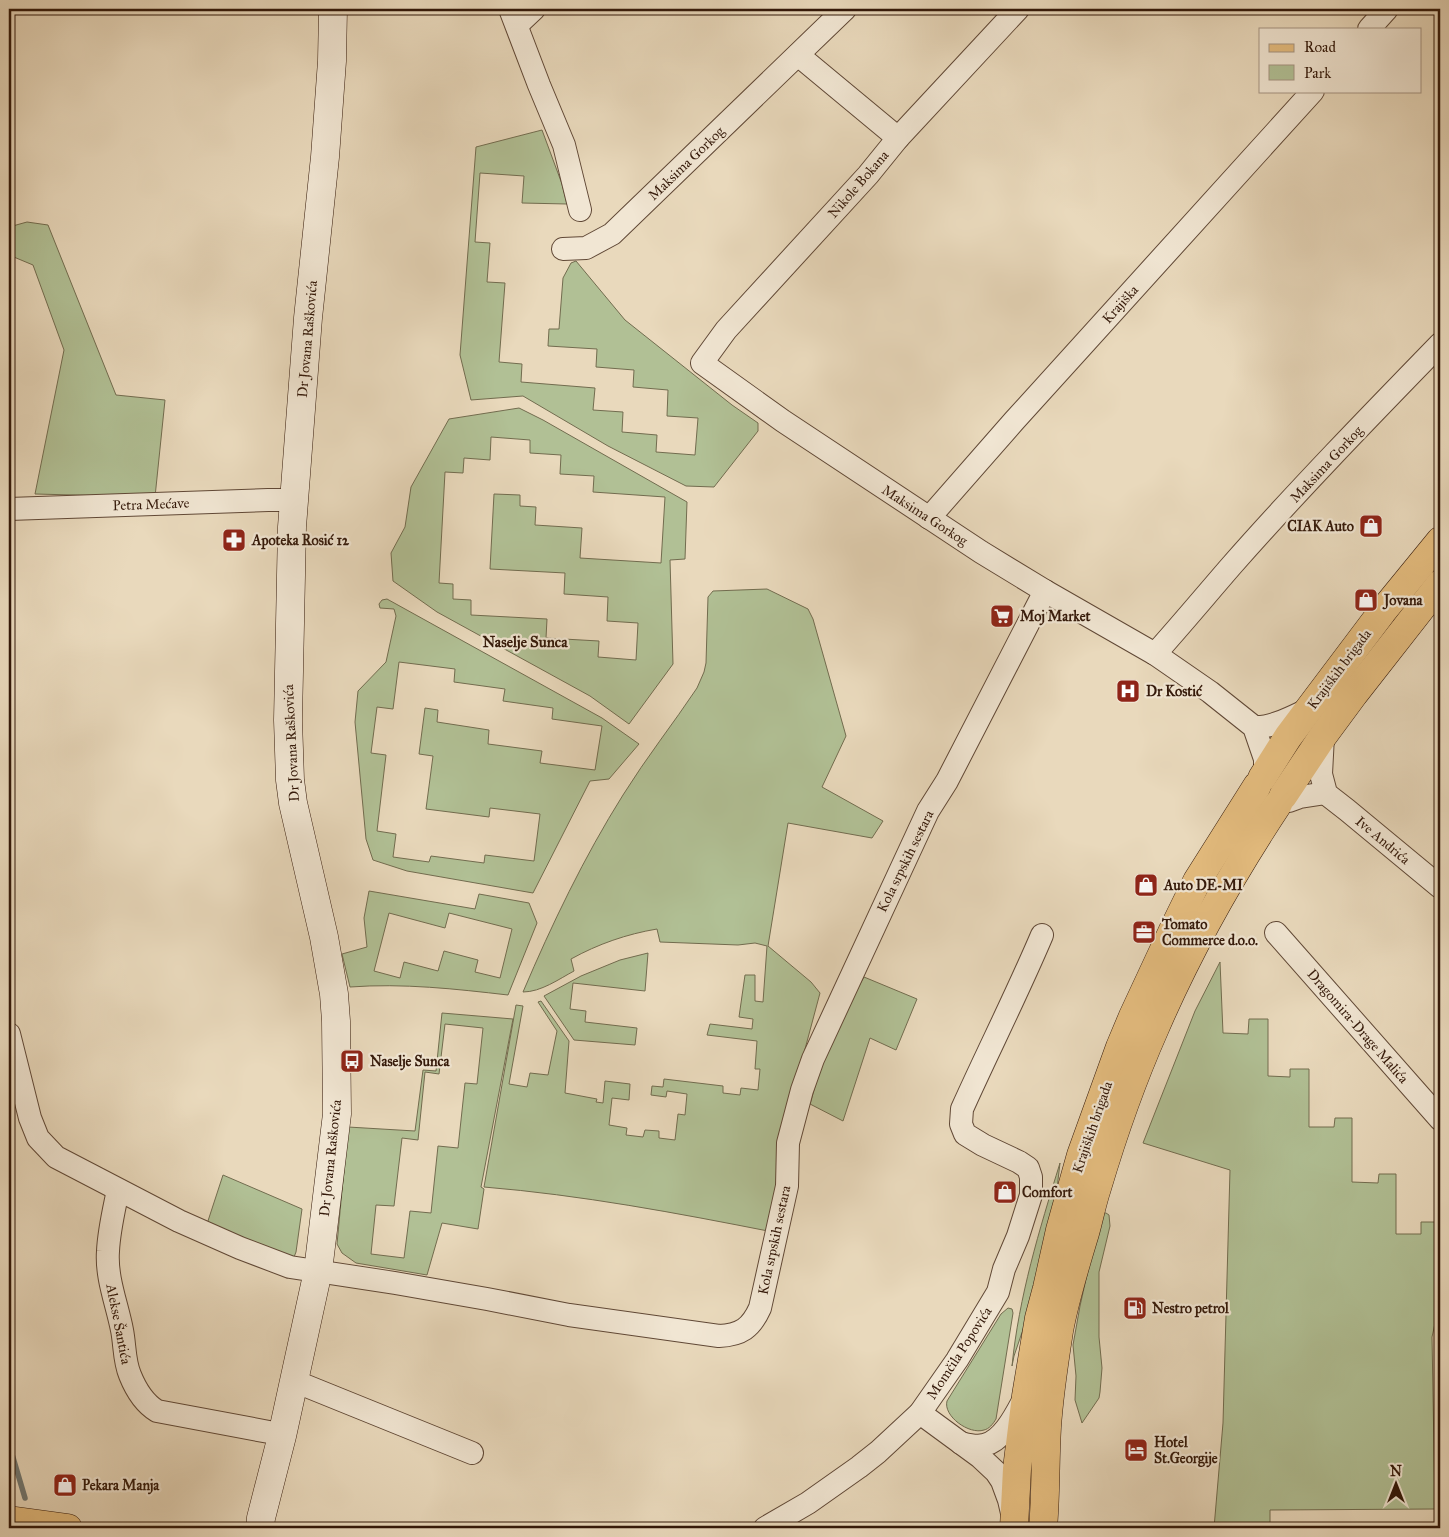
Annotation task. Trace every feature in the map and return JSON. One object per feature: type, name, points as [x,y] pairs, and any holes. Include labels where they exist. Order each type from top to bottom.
[{"type":"main road","name":"Krajiških brigada","points":[[1014,1526],[1017,1469],[1038,1318],[1081,1155],[1133,1016],[1197,881],[1261,779],[1308,709],[1382,612],[1440,541]]},
{"type":"main road","name":"Krajiških brigada","points":[[1043,1528],[1047,1428],[1060,1329],[1072,1274],[1097,1188],[1140,1064],[1177,978],[1222,894],[1260,829],[1280,805],[1323,736],[1440,584]]},
{"type":"main road","points":[[9,1520],[68,1528]]},
{"type":"street","name":"Dr Jovana Raškovića","points":[[260,1528],[318,1271],[336,1128],[336,1021],[334,994],[324,937],[298,825],[290,780],[288,720],[290,578],[294,500],[308,318],[325,157],[332,61],[333,9]]},
{"type":"street","points":[[534,9],[513,17],[564,145],[580,210]]},
{"type":"street","name":"Maksima Gorkog","points":[[563,249],[586,248],[612,234],[845,9]]},
{"type":"street","name":"Nikole Bokana","points":[[702,363],[726,330],[868,174],[898,138],[1018,9]]},
{"type":"street","points":[[1370,28],[1387,9]]},
{"type":"street","points":[[798,55],[898,138]]},
{"type":"street","name":"Krajiška","points":[[929,518],[1312,92]]},
{"type":"street","name":"Maksima Gorkog","points":[[1155,654],[1232,565],[1311,479],[1440,344]]},
{"type":"street","name":"Maksima Gorkog","points":[[702,363],[783,421],[929,518],[1045,591],[1155,654],[1210,692],[1254,727]]},
{"type":"street","name":"Petra Mećave","points":[[9,509],[294,500]]},
{"type":"street","name":"Kola srpskih sestara","points":[[318,1271],[460,1294],[569,1315],[708,1334],[729,1335],[742,1331],[752,1324],[760,1308],[788,1186],[788,1143],[802,1090],[813,1059],[928,811],[947,781],[1045,591]]},
{"type":"street","points":[[1261,779],[1265,759],[1254,727],[1288,719],[1308,709]]},
{"type":"street","points":[[1280,805],[1300,798],[1326,793],[1321,774],[1323,736]]},
{"type":"street","name":"Ive Andrića","points":[[1326,793],[1440,887]]},
{"type":"street","name":"Dragomira-Drage Malića","points":[[1276,933],[1440,1119]]},
{"type":"street","name":"Momčila Popovića","points":[[765,1528],[808,1503],[859,1467],[920,1413],[957,1360],[998,1292],[1004,1269],[1012,1252],[1031,1195],[1031,1178],[1028,1168],[1019,1162],[965,1134],[961,1124],[961,1114],[994,1037],[1022,983],[1042,935]]},
{"type":"street","points":[[9,1034],[24,1098],[38,1138],[56,1157],[179,1221],[240,1248],[290,1267],[318,1271]]},
{"type":"street","name":"Alekse Šantića","points":[[118,1190],[108,1245],[108,1270],[123,1332],[127,1367],[130,1377],[143,1400],[157,1411],[282,1436]]},
{"type":"street","points":[[294,1381],[472,1453]]},
{"type":"street","points":[[961,1443],[974,1446],[983,1445],[994,1440],[1012,1421],[1026,1396]]},
{"type":"street","name":"Momčila Popovića","points":[[920,1413],[988,1463],[996,1472],[1002,1481],[1009,1500],[1014,1526]]},
{"type":"green space","points":[[542,130],[562,184],[567,204],[522,203],[524,176],[480,173],[475,242],[490,243],[487,282],[505,283],[499,362],[522,364],[521,382],[595,388],[593,410],[623,412],[622,432],[657,435],[656,452],[695,455],[698,418],[667,416],[668,390],[633,387],[634,370],[596,367],[597,349],[548,346],[549,329],[559,329],[563,278],[571,263],[576,261],[625,320],[732,405],[758,423],[758,431],[714,487],[686,486],[608,446],[523,396],[471,400],[460,355],[476,147]]},
{"type":"green space","points":[[27,222],[48,225],[116,395],[165,400],[155,497],[35,494],[64,350],[33,265],[9,255],[9,227]]},
{"type":"green space","points":[[519,408],[687,502],[685,559],[670,560],[673,664],[629,724],[590,696],[437,612],[393,581],[391,553],[405,527],[411,487],[449,419]],"holes":[[[491,437],[530,440],[530,453],[561,455],[560,474],[594,476],[593,492],[665,497],[661,563],[580,558],[582,528],[535,525],[536,507],[520,506],[520,495],[494,494],[490,569],[565,573],[564,594],[608,597],[607,621],[638,623],[636,660],[598,657],[599,641],[546,638],[547,619],[471,615],[471,600],[453,599],[453,584],[439,583],[445,472],[463,473],[464,458],[490,460]]]},
{"type":"green space","points":[[767,589],[808,609],[813,619],[846,736],[822,787],[883,821],[872,838],[788,823],[768,946],[811,982],[820,993],[797,1079],[773,1232],[593,1200],[484,1187],[516,1005],[523,1006],[509,1084],[527,1087],[530,1073],[548,1075],[557,1031],[538,1002],[541,1001],[569,1041],[565,1093],[597,1099],[596,1102],[603,1103],[605,1081],[630,1084],[629,1100],[612,1098],[609,1125],[627,1128],[626,1135],[643,1137],[645,1130],[659,1131],[659,1138],[675,1140],[678,1114],[685,1115],[687,1094],[667,1091],[666,1097],[651,1095],[652,1086],[663,1087],[664,1079],[723,1086],[723,1093],[740,1095],[741,1088],[758,1090],[760,1069],[755,1069],[757,1041],[707,1035],[710,1024],[752,1029],[753,1019],[739,1017],[745,975],[755,975],[755,1001],[763,1002],[767,946],[755,943],[738,945],[660,942],[657,929],[646,931],[613,940],[581,954],[571,959],[574,971],[536,990],[523,992],[557,916],[595,842],[632,781],[697,688],[706,663],[708,597],[713,591]]},
{"type":"green space","points":[[387,599],[602,718],[639,744],[609,779],[590,781],[533,893],[407,871],[373,860],[366,839],[355,722],[358,691],[386,662],[396,616],[394,609],[380,608],[379,604],[382,600]],"holes":[[[399,662],[455,669],[454,682],[505,689],[503,701],[553,708],[552,719],[602,726],[595,770],[540,763],[542,751],[488,744],[489,730],[437,722],[438,710],[425,708],[419,754],[433,756],[426,809],[489,817],[490,808],[540,814],[534,861],[485,855],[484,863],[431,856],[429,862],[393,857],[396,834],[377,831],[386,755],[371,753],[377,707],[393,709]]]},
{"type":"green space","points":[[369,891],[475,909],[479,894],[529,903],[537,923],[508,995],[410,986],[350,987],[342,954],[367,947],[364,918]],"holes":[[[389,913],[445,928],[449,913],[512,929],[500,978],[475,972],[478,960],[444,951],[438,971],[404,962],[400,978],[374,971]]]},
{"type":"green space","points":[[648,953],[645,991],[573,983],[570,1009],[586,1011],[585,1022],[637,1028],[635,1045],[574,1040],[544,996],[581,976],[620,960]]},
{"type":"green space","points":[[1220,962],[1223,1033],[1248,1034],[1249,1019],[1268,1019],[1268,1076],[1290,1077],[1290,1069],[1309,1069],[1309,1127],[1334,1127],[1335,1118],[1352,1118],[1352,1182],[1378,1183],[1379,1174],[1396,1174],[1396,1234],[1421,1234],[1421,1222],[1440,1222],[1440,1301],[1432,1337],[1435,1509],[1270,1510],[1270,1528],[1214,1528],[1223,1423],[1230,1170],[1143,1143],[1195,1011]]},
{"type":"green space","points":[[864,977],[917,999],[896,1050],[870,1038],[843,1121],[810,1104],[824,1055],[838,1024]]},
{"type":"green space","points":[[442,1013],[513,1019],[481,1187],[484,1189],[478,1229],[442,1223],[427,1275],[356,1263],[342,1253],[337,1244],[348,1127],[415,1131],[423,1070],[436,1071]],"holes":[[[445,1024],[483,1028],[477,1084],[465,1083],[458,1148],[438,1146],[431,1213],[410,1211],[404,1258],[371,1254],[376,1205],[394,1206],[402,1138],[418,1140],[425,1072],[439,1074]]]},
{"type":"green space","points":[[1060,1163],[1056,1197],[1031,1306],[1012,1366],[1025,1289],[1037,1239]]},
{"type":"green space","points":[[223,1175],[302,1209],[294,1257],[206,1227]]},
{"type":"green space","points":[[1104,1213],[1109,1215],[1110,1226],[1099,1272],[1099,1337],[1102,1368],[1100,1392],[1099,1398],[1082,1423],[1075,1400],[1076,1376],[1073,1345],[1089,1266]]},
{"type":"green space","points":[[1008,1308],[1012,1309],[1013,1313],[996,1419],[986,1429],[971,1430],[953,1418],[949,1413],[947,1401],[1001,1314]]},
{"type":"waterway","points":[[9,1148],[9,1161]]},
{"type":"waterway","points":[[9,1444],[25,1498]]},
{"type":"place","name":"CIAK Auto","points":[[1371,526]]},
{"type":"place","name":"Apoteka Rosić 12","points":[[234,540]]},
{"type":"place","name":"Jovana","points":[[1366,600]]},
{"type":"place","name":"Moj Market","points":[[1002,616]]},
{"type":"place","name":"Dr Kostić","points":[[1128,691]]},
{"type":"place","name":"Auto DE-MI","points":[[1146,885]]},
{"type":"place","name":"Tomato Commerce d.o.o.","points":[[1144,932]]},
{"type":"place","name":"Naselje Sunca","points":[[352,1061]]},
{"type":"place","name":"Comfort","points":[[1005,1192]]},
{"type":"place","name":"Nestro petrol","points":[[1135,1308]]},
{"type":"place","name":"Hotel St.Georgije","points":[[1136,1450]]},
{"type":"place","name":"Pekara Manja","points":[[65,1485]]},
{"type":"district","name":"Naselje Sunca","points":[[525,642]]}]
